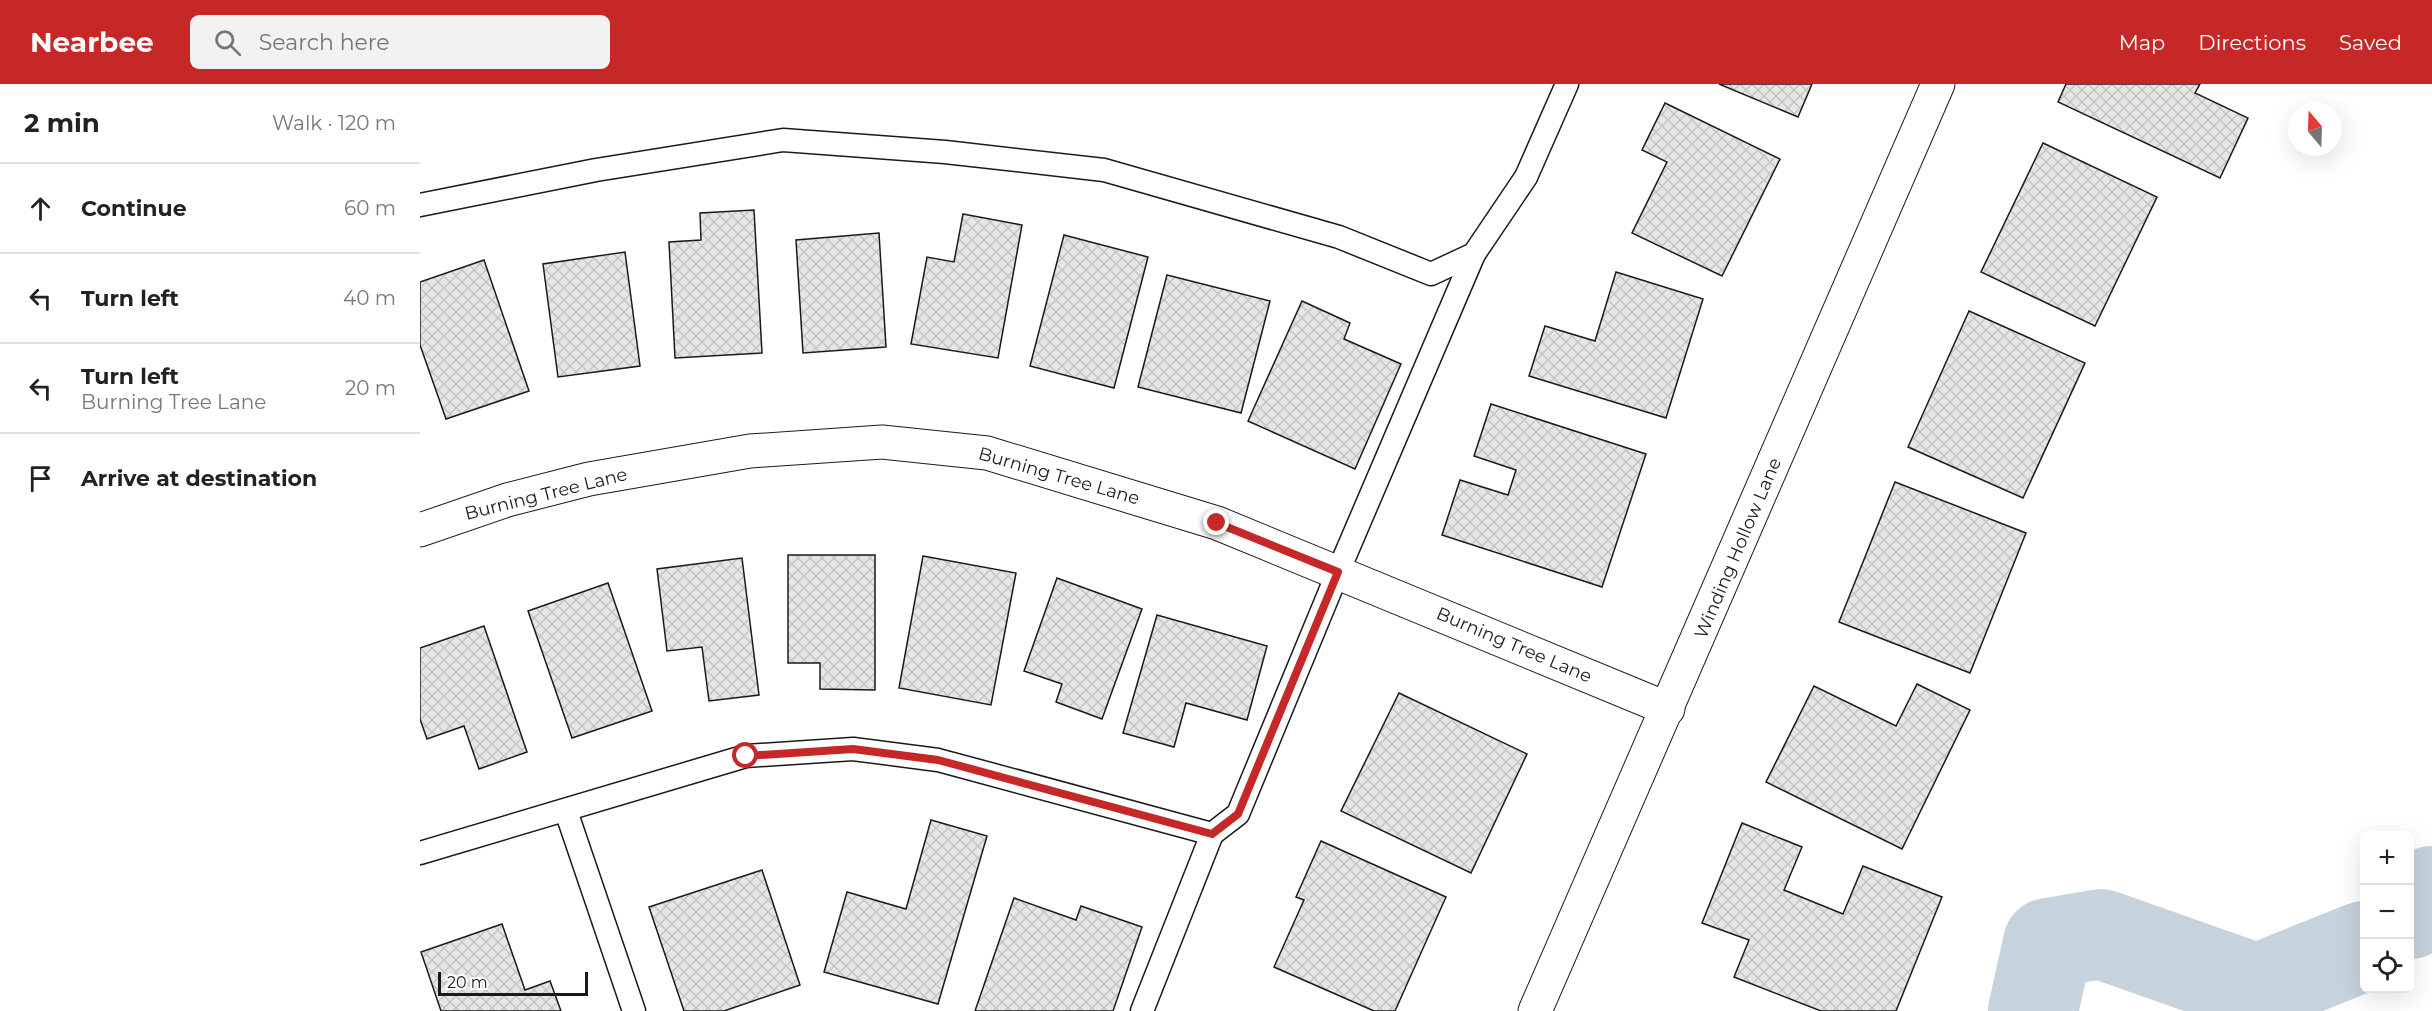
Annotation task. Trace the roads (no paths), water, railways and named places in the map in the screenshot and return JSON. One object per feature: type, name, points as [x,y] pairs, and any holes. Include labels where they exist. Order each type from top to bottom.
[{"type":"street","name":"Winding Hollow Lane","points":[[1535,1011],[1938,84]]},
{"type":"street","name":"Burning Tree Lane","points":[[420,530],[507,500],[590,479],[750,451],[882,442],[987,453],[1217,523],[1668,709]]},
{"type":"lane","points":[[1142,1011],[1212,834],[1238,814],[1338,572],[1474,254],[1526,177],[1567,84]]},
{"type":"lane","points":[[420,205],[596,170],[783,140],[945,152],[1104,170],[1339,237],[1431,274],[1474,254]]},
{"type":"lane","points":[[420,853],[746,756],[853,749],[938,760],[1212,834]]},
{"type":"lane","points":[[566,811],[634,1011]]},
{"type":"waterway","points":[[2414,910],[2432,891]]},
{"type":"waterway","points":[[2033,1011],[2048,943],[2101,934],[2257,989],[2360,948]]}]
